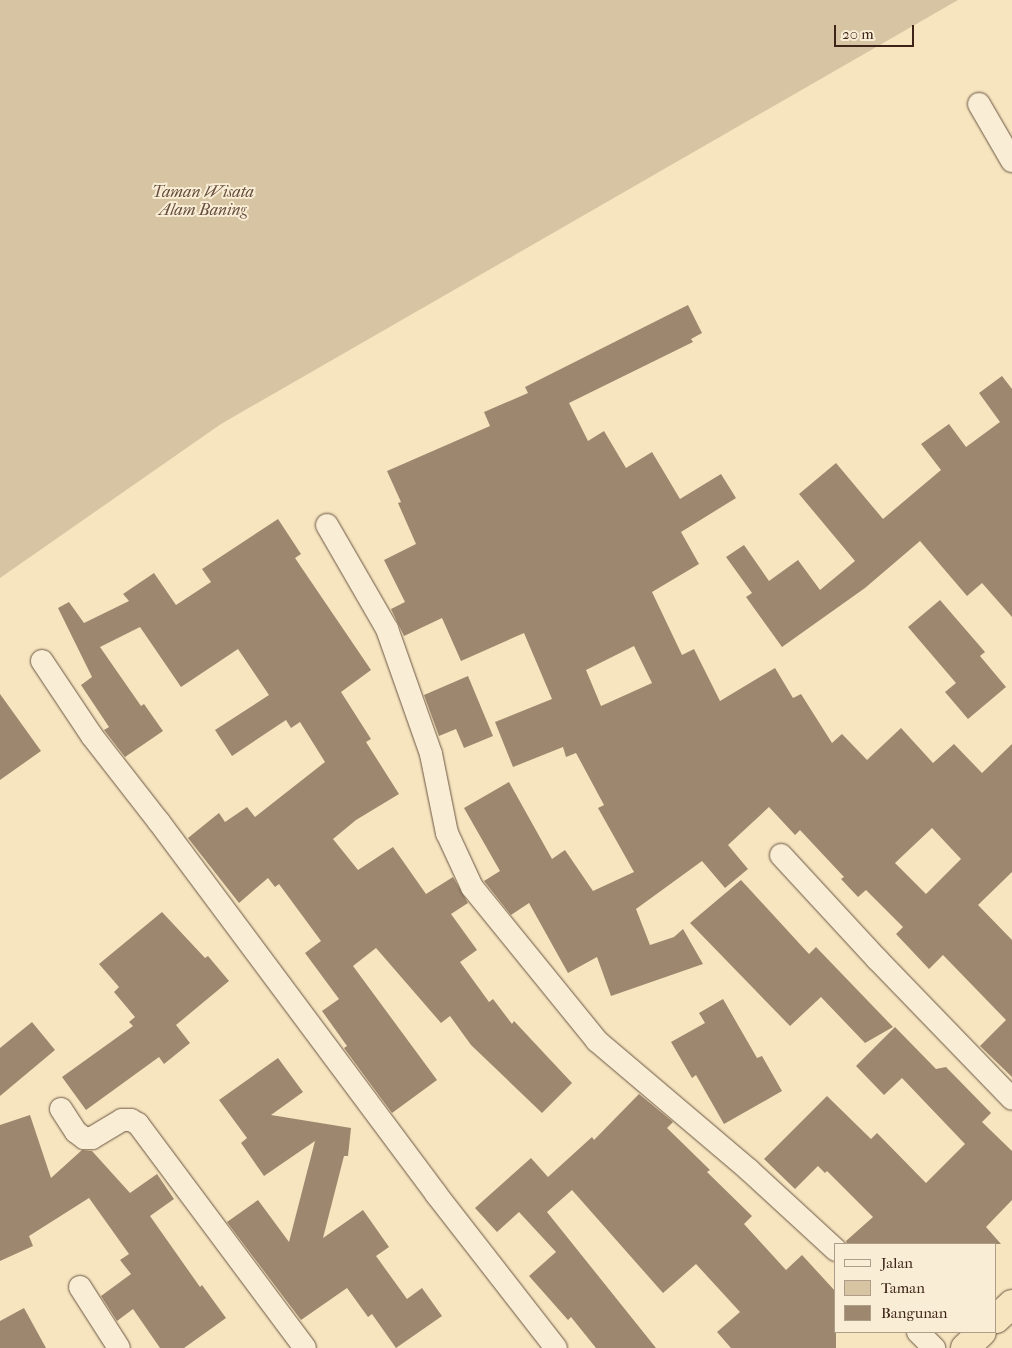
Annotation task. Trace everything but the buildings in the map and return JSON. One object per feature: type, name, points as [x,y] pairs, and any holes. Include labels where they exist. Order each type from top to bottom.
[{"type":"highway","points":[[997,1318],[1012,1304]]},
{"type":"highway","points":[[965,1348],[981,1333]]},
{"type":"street","points":[[979,104],[1012,161]]},
{"type":"street","points":[[327,525],[387,628],[431,754],[447,833],[472,887],[597,1041],[749,1170],[834,1248]]},
{"type":"street","points":[[42,661],[92,736],[160,822],[436,1194],[556,1348]]},
{"type":"street","points":[[782,855],[877,959],[1012,1099]]},
{"type":"street","points":[[60,1109],[76,1132],[84,1138],[92,1138],[122,1120],[131,1120],[138,1124],[305,1348]]},
{"type":"street","points":[[80,1287],[119,1348]]},
{"type":"street","points":[[919,1333],[934,1348]]},
{"type":"green space","name":"Taman Wisata Alam Baning","points":[[0,0],[958,0],[221,424],[0,578]]}]
